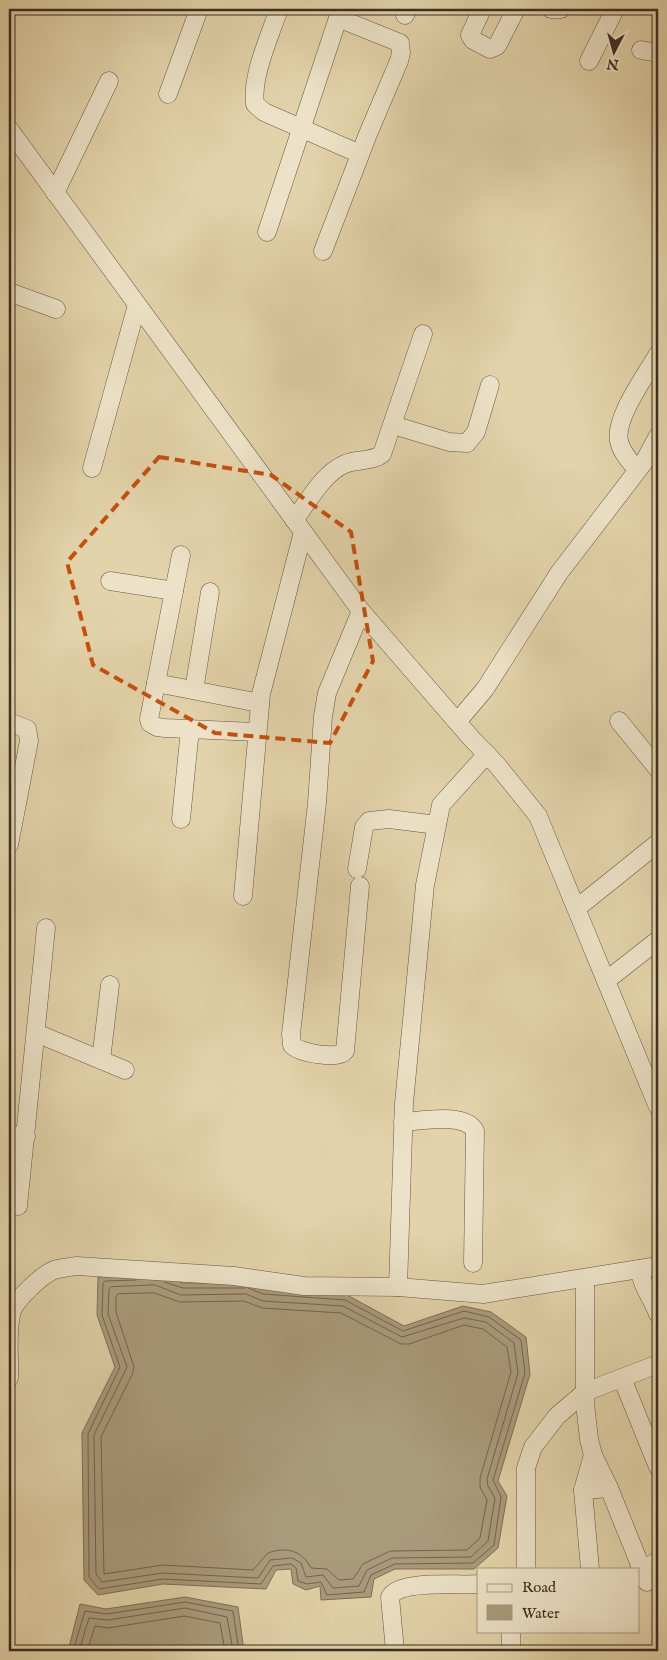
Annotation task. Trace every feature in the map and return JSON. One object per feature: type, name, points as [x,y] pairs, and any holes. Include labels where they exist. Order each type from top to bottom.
[{"type":"street","points":[[168,94],[199,9]]},
{"type":"street","points":[[279,9],[263,55],[255,89],[255,104],[264,112],[360,154]]},
{"type":"street","points":[[482,9],[470,35],[474,40],[490,49],[497,46],[516,9]]},
{"type":"street","points":[[551,9],[561,9]]},
{"type":"street","points":[[589,61],[615,9]]},
{"type":"street","points":[[267,232],[340,14],[391,38],[401,46],[399,61],[360,154],[323,252]]},
{"type":"street","points":[[55,193],[109,81]]},
{"type":"street","points":[[9,129],[361,611],[487,754],[538,816],[608,980],[658,1107]]},
{"type":"street","points":[[9,292],[56,309]]},
{"type":"street","points":[[92,468],[137,305]]},
{"type":"street","points":[[243,896],[260,702],[299,526],[338,467],[356,461],[377,458],[382,454],[423,334]]},
{"type":"street","points":[[637,470],[624,455],[619,443],[618,434],[626,410],[658,354]]},
{"type":"street","points":[[393,425],[449,442],[467,443],[476,432],[490,385]]},
{"type":"street","points":[[457,722],[485,689],[559,573],[637,470],[658,436]]},
{"type":"street","points":[[181,555],[150,723],[157,727],[257,732]]},
{"type":"street","points":[[110,581],[174,591]]},
{"type":"street","points":[[194,690],[210,592]]},
{"type":"street","points":[[361,611],[327,693],[323,716],[317,803],[291,1034],[292,1044],[299,1051],[338,1056],[345,1051],[358,878],[364,827],[369,821],[389,819],[437,825]]},
{"type":"street","points":[[156,683],[260,702]]},
{"type":"street","points":[[619,721],[658,768]]},
{"type":"street","points":[[9,722],[27,729],[29,741],[9,845]]},
{"type":"street","points":[[181,819],[190,729]]},
{"type":"street","points":[[398,1287],[403,1122],[426,885],[441,805],[487,754]]},
{"type":"street","points":[[577,908],[658,843]]},
{"type":"street","points":[[18,1206],[17,1136],[36,1033],[46,928]]},
{"type":"street","points":[[608,980],[658,940]]},
{"type":"street","points":[[101,1060],[110,985]]},
{"type":"street","points":[[36,1033],[125,1070]]},
{"type":"street","points":[[403,1122],[457,1119],[467,1122],[475,1131],[472,1263]]},
{"type":"street","points":[[9,1378],[9,1330],[12,1311],[17,1302],[36,1283],[53,1271],[77,1266],[234,1276],[304,1286],[398,1287],[483,1294],[658,1266]]},
{"type":"street","points":[[640,1269],[641,1283],[653,1301],[658,1314]]},
{"type":"street","points":[[585,1278],[586,1423],[593,1454],[609,1488],[645,1578]]},
{"type":"street","points":[[526,1568],[528,1457],[533,1447],[557,1416],[585,1392],[658,1364]]},
{"type":"street","points":[[622,1378],[658,1467]]},
{"type":"street","points":[[590,1568],[583,1490],[593,1454]]},
{"type":"street","points":[[583,1490],[609,1488]]},
{"type":"street","points":[[645,1578],[658,1561]]},
{"type":"street","points":[[395,1651],[390,1597],[396,1589],[410,1586],[477,1584]]},
{"type":"street","points":[[510,1651],[511,1632]]},
{"type":"highlighted area","points":[[159,457],[271,475],[351,532],[373,661],[330,743],[215,733],[93,665],[67,562]]},
{"type":"water","points":[[157,1274],[183,1283],[248,1283],[264,1289],[347,1295],[404,1326],[463,1306],[491,1312],[526,1337],[530,1374],[498,1481],[507,1496],[498,1548],[474,1569],[395,1569],[374,1579],[371,1597],[321,1600],[320,1586],[306,1590],[293,1584],[291,1569],[276,1570],[266,1589],[163,1584],[98,1595],[84,1580],[82,1433],[115,1367],[97,1315],[98,1277]]},
{"type":"water","points":[[185,1597],[238,1607],[244,1651],[68,1651],[80,1604],[106,1609]]}]
